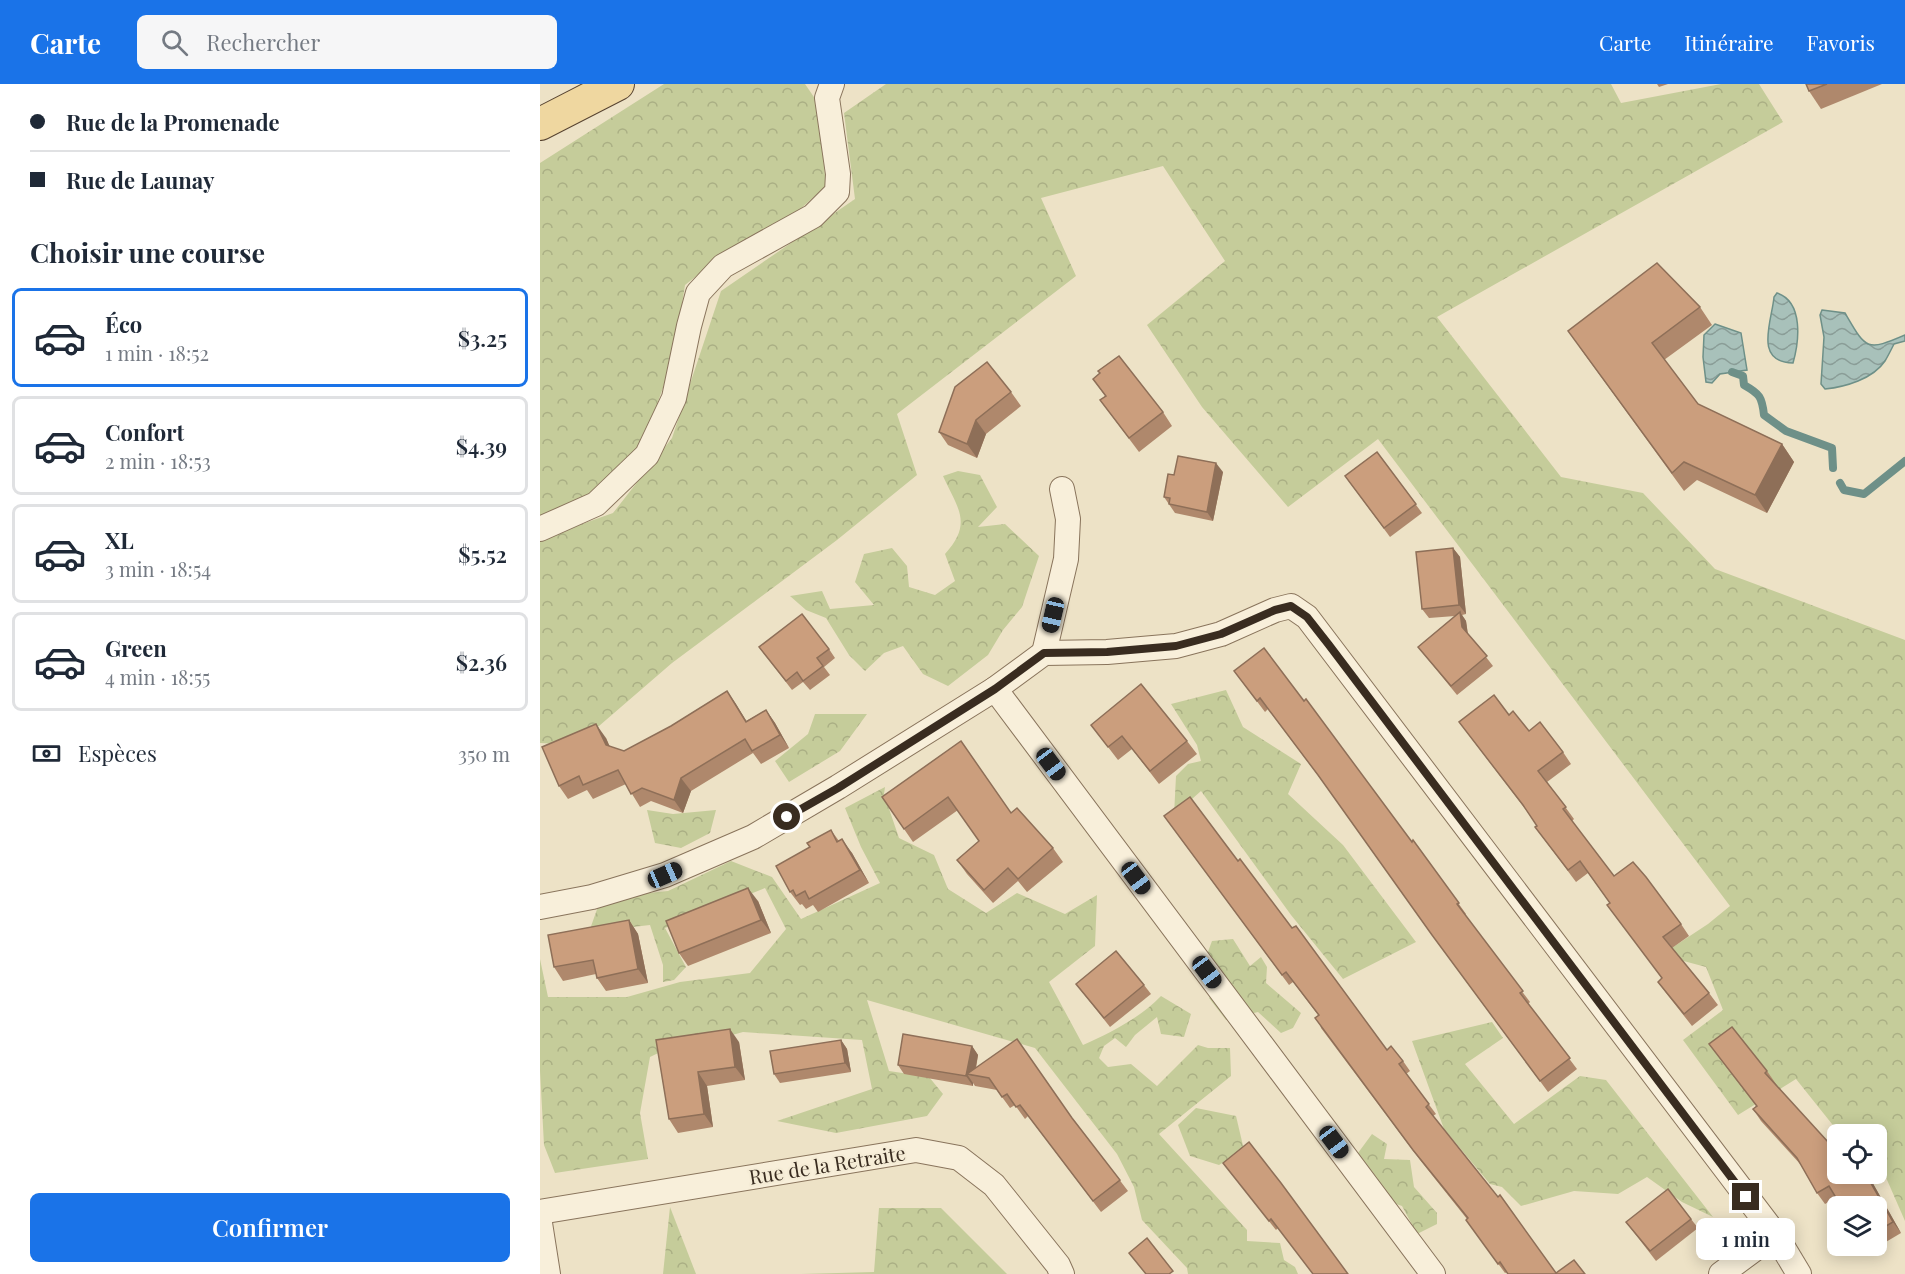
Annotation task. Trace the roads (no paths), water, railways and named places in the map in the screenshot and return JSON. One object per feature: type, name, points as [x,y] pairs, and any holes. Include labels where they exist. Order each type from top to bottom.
[{"type":"main road","points":[[540,124],[618,84]]},
{"type":"street","points":[[540,529],[596,504],[647,454],[674,398],[698,292],[723,266],[813,216],[837,192],[838,174],[827,98],[832,84]]},
{"type":"street","points":[[1044,653],[1066,559],[1068,519],[1062,489]]},
{"type":"street","points":[[540,907],[592,897],[665,875],[753,837],[838,788],[995,689],[1044,653],[1107,652],[1176,646],[1221,634],[1275,610],[1291,606],[1307,617],[1774,1234],[1799,1274]]},
{"type":"street","points":[[995,689],[1433,1274]]},
{"type":"street","name":"Rue de la Retraite","points":[[540,1212],[916,1150],[959,1158],[994,1185],[1058,1265],[1062,1274]]},
{"type":"street","points":[[540,1223],[548,1274]]},
{"type":"street","points":[[1721,1274],[1774,1234]]},
{"type":"water","points":[[1777,293],[1786,298],[1796,314],[1798,334],[1793,363],[1781,361],[1773,356],[1769,348],[1769,328],[1774,297]]},
{"type":"water","points":[[1822,310],[1845,313],[1858,334],[1868,344],[1882,344],[1905,335],[1905,341],[1894,344],[1885,361],[1873,373],[1850,384],[1825,389],[1821,384],[1824,337],[1820,315]]},
{"type":"water","points":[[1715,324],[1741,333],[1747,370],[1720,374],[1712,383],[1706,382],[1703,357],[1704,335]]},
{"type":"waterway","points":[[1732,372],[1743,376],[1744,385],[1759,397],[1764,415],[1786,431],[1832,448],[1833,468]]},
{"type":"waterway","points":[[1840,483],[1844,490],[1864,494],[1905,461]]}]
